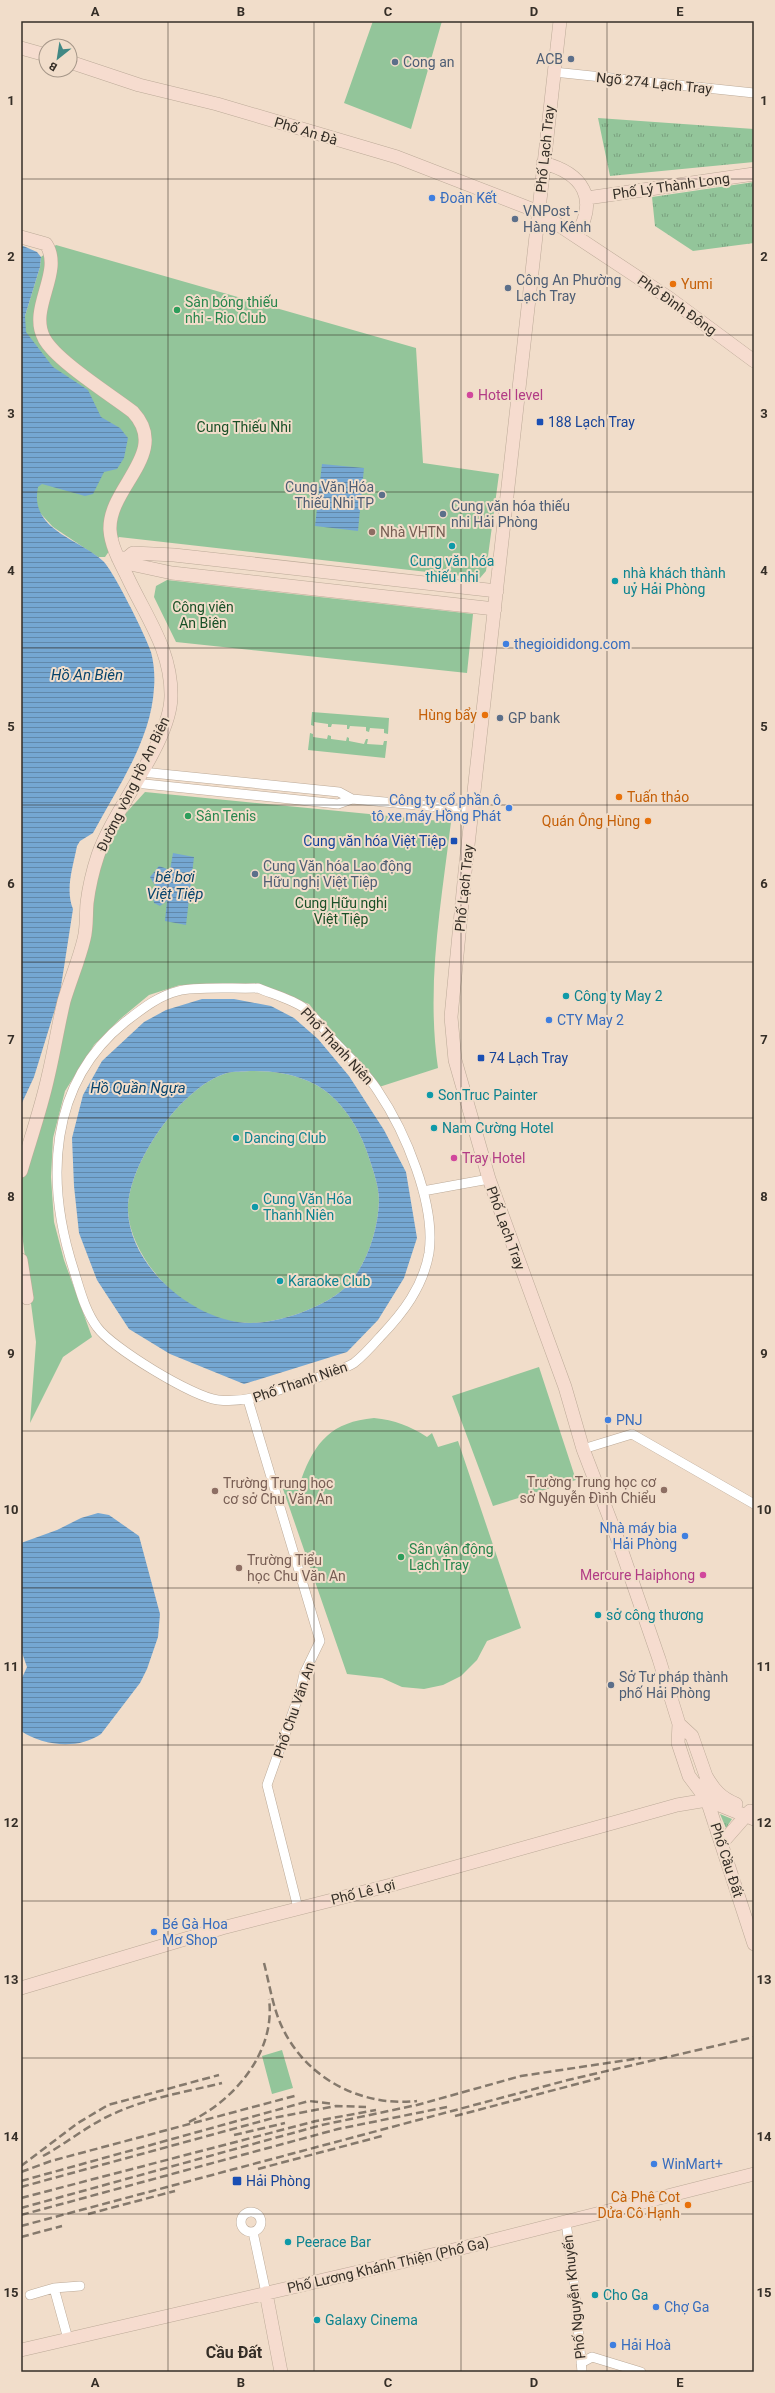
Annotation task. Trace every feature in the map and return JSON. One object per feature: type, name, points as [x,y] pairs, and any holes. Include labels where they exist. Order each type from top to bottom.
[{"type":"main road","name":"Phố Lạch Tray","points":[[560,21],[472,810],[451,1017],[455,1060],[489,1179],[565,1387],[583,1449],[618,1540],[679,1724],[678,1743],[689,1776],[707,1800]]},
{"type":"main road","points":[[21,48],[38,53]]},
{"type":"main road","name":"Phố An Đà","points":[[78,65],[139,85],[217,104],[396,157],[538,212]]},
{"type":"main road","points":[[543,163],[557,166],[568,173],[577,181],[587,198],[588,207],[585,222],[576,236]]},
{"type":"main road","name":"Phố Lý Thành Long","points":[[587,198],[754,174]]},
{"type":"main road","name":"Phố Đình Đông","points":[[538,212],[669,298],[753,357]]},
{"type":"main road","name":"Đường vòng Hồ An Biên","points":[[21,237],[46,244],[50,250],[51,261],[39,317],[44,340],[58,356],[133,412],[141,421],[145,434],[145,449],[139,464],[119,496],[110,531],[166,652],[171,670],[171,699],[166,724],[139,777],[108,831],[94,870],[87,902],[85,937],[65,1000],[48,1080],[21,1171]]},
{"type":"main road","points":[[122,558],[133,553],[497,591]]},
{"type":"main road","points":[[122,558],[135,565],[172,573],[495,609]]},
{"type":"main road","points":[[304,587],[306,571]]},
{"type":"main road","points":[[21,1260],[27,1298]]},
{"type":"main road","name":"Phố Lạch Tray","points":[[679,1724],[692,1736],[706,1776],[707,1800]]},
{"type":"main road","points":[[706,1776],[715,1790],[726,1800],[751,1814]]},
{"type":"main road","points":[[707,1800],[751,1814]]},
{"type":"main road","name":"Phố Lê Lợi","points":[[21,1988],[212,1930],[391,1885],[677,1805],[707,1800]]},
{"type":"main road","name":"Phố Cầu Đất","points":[[707,1800],[754,1944]]},
{"type":"main road","points":[[722,1843],[751,1814]]},
{"type":"main road","name":"Phố Lương Khánh Thiện (Phố Ga)","points":[[21,2350],[566,2222],[754,2174]]},
{"type":"main road","points":[[266,2293],[281,2372]]},
{"type":"street","name":"Ngõ 274 Lạch Tray","points":[[554,72],[754,93]]},
{"type":"street","points":[[139,777],[229,781],[339,792],[352,799],[472,810]]},
{"type":"street","points":[[139,777],[228,792],[338,804],[352,799]]},
{"type":"street","points":[[228,792],[229,781]]},
{"type":"street","points":[[275,797],[276,786]]},
{"type":"street","name":"Phố Thanh Niên","points":[[258,988],[303,1007],[376,1088],[406,1142],[423,1192],[430,1231],[429,1254],[421,1281],[411,1302],[382,1336],[352,1364],[248,1400],[215,1400],[163,1376],[112,1343],[97,1328],[85,1305],[70,1261],[61,1222],[56,1176],[57,1147],[72,1089],[92,1054],[118,1028],[148,1003],[180,990],[258,988]]},
{"type":"street","points":[[423,1192],[489,1179]]},
{"type":"street","name":"Phố Chu Văn An","points":[[248,1400],[320,1641],[304,1674],[300,1692],[267,1785],[298,1908]]},
{"type":"street","points":[[583,1449],[632,1434],[754,1504]]},
{"type":"street","name":"Phố Nguyễn Khuyến","points":[[566,2222],[581,2367]]},
{"type":"street","points":[[252,2232],[266,2293]]},
{"type":"street","points":[[30,2295],[54,2288],[80,2286]]},
{"type":"street","points":[[54,2288],[68,2339]]},
{"type":"street","points":[[580,2350],[592,2357],[641,2372]]},
{"type":"street","points":[[581,2367],[592,2357]]},
{"type":"green space","name":"Cong an","points":[[373,21],[442,21],[411,129],[344,103]]},
{"type":"green space","points":[[598,118],[754,129],[754,162],[610,176]]},
{"type":"green space","points":[[754,182],[754,243],[693,251],[655,226],[652,197]]},
{"type":"green space","name":"Cung Thiếu Nhi","points":[[56,245],[416,348],[423,463],[499,474],[486,571],[480,578],[119,537],[105,557],[98,557],[53,527],[30,502],[49,373],[21,329],[40,267],[41,257]]},
{"type":"green space","name":"Công viên An Biên","points":[[167,580],[473,614],[467,673],[176,642],[154,597],[156,586]]},
{"type":"green space","points":[[312,712],[389,718],[388,734],[384,733],[384,729],[370,728],[369,732],[366,731],[366,727],[350,726],[349,729],[347,729],[347,725],[332,724],[331,727],[328,727],[328,724],[314,722],[314,726],[311,725]]},
{"type":"green space","points":[[310,733],[313,734],[313,737],[327,739],[328,735],[331,736],[331,739],[346,741],[347,737],[349,738],[349,741],[364,744],[366,739],[368,739],[367,744],[383,745],[384,741],[387,741],[385,758],[308,750]]},
{"type":"green space","name":"Cung Hữu nghị Việt Tiệp","points":[[145,792],[451,822],[439,914],[434,976],[435,1037],[438,1068],[376,1088],[309,1004],[259,987],[180,985],[149,995],[120,1019],[94,1045],[65,1091],[53,1138],[51,1177],[54,1222],[64,1260],[92,1337],[63,1357],[30,1423],[36,1342],[21,1226],[21,1173],[102,850],[116,824]]},
{"type":"green space","points":[[250,1071],[280,1073],[301,1078],[318,1086],[337,1101],[352,1120],[363,1141],[375,1176],[379,1201],[377,1221],[372,1242],[359,1270],[345,1288],[321,1304],[292,1316],[277,1320],[251,1323],[228,1321],[205,1314],[191,1306],[165,1285],[154,1272],[136,1242],[130,1226],[128,1211],[130,1192],[137,1171],[147,1150],[160,1129],[176,1110],[192,1093],[210,1081],[227,1073]]},
{"type":"green space","points":[[539,1367],[576,1480],[493,1506],[452,1396]]},
{"type":"green space","name":"Sân vận động Lạch Tray","points":[[374,1418],[402,1424],[427,1437],[432,1433],[438,1447],[458,1441],[521,1628],[487,1641],[477,1660],[461,1676],[443,1685],[424,1689],[402,1687],[382,1678],[347,1674],[283,1489],[301,1480],[312,1454],[327,1436],[336,1429],[347,1424],[359,1420]]},
{"type":"green space","points":[[720,1814],[732,1819],[726,1828]]},
{"type":"green space","points":[[282,2050],[293,2088],[272,2094],[262,2056]]},
{"type":"water","name":"Hồ An Biên","points":[[21,245],[37,252],[41,257],[40,267],[25,316],[26,332],[53,367],[88,390],[101,417],[120,428],[128,438],[124,458],[117,469],[104,472],[93,494],[85,496],[42,484],[38,487],[37,502],[41,513],[48,523],[58,532],[93,553],[108,567],[148,644],[153,661],[154,688],[152,708],[147,727],[131,764],[93,833],[80,841],[77,846],[70,886],[73,909],[60,993],[34,1077],[21,1105]]},
{"type":"water","points":[[322,464],[364,468],[358,531],[315,526]]},
{"type":"water","name":"bể bơi Việt Tiệp","points":[[173,853],[194,857],[186,925],[165,921],[167,901],[160,906],[154,903],[153,897],[159,888],[154,884],[150,877],[159,866],[170,870]]},
{"type":"water","name":"Hồ Quần Ngựa","points":[[202,999],[234,999],[271,1006],[294,1018],[318,1039],[349,1076],[384,1130],[406,1172],[417,1238],[404,1278],[378,1320],[347,1352],[244,1384],[170,1354],[129,1329],[97,1280],[79,1233],[74,1186],[72,1138],[83,1095],[102,1061],[144,1022],[166,1010]],"holes":[[[230,1072],[273,1072],[301,1078],[318,1086],[337,1101],[352,1120],[363,1141],[375,1176],[379,1201],[377,1221],[372,1242],[359,1270],[345,1288],[321,1304],[292,1316],[277,1320],[251,1323],[230,1321],[209,1314],[188,1303],[170,1288],[153,1271],[140,1253],[132,1232],[128,1211],[130,1192],[137,1171],[147,1150],[160,1129],[176,1110],[192,1093],[210,1081]]]},
{"type":"water","points":[[98,1513],[109,1515],[139,1536],[160,1614],[158,1637],[147,1669],[140,1683],[101,1734],[92,1739],[71,1744],[50,1743],[21,1731],[21,1680],[27,1667],[21,1650],[21,1543],[57,1530],[81,1518]]},
{"type":"railway","points":[[264,1963],[274,2006],[280,2023],[295,2048],[308,2063],[323,2076],[340,2087],[358,2094],[397,2102],[417,2101]]},
{"type":"railway","points":[[189,2122],[206,2113],[236,2088],[259,2056],[266,2038],[269,2019],[269,1999]]},
{"type":"railway","points":[[21,2226],[568,2080],[754,2037]]},
{"type":"railway","points":[[21,2208],[322,2125],[417,2105],[521,2076],[641,2058]]},
{"type":"railway","points":[[21,2166],[78,2123],[108,2105],[219,2075]]},
{"type":"railway","points":[[455,2116],[600,2078]]},
{"type":"railway","points":[[43,2156],[61,2146],[95,2123],[126,2108],[222,2083]]},
{"type":"railway","points":[[21,2172],[51,2161],[298,2095]]},
{"type":"railway","points":[[21,2181],[309,2101],[334,2104]]},
{"type":"railway","points":[[21,2187],[273,2118],[336,2106],[366,2107]]},
{"type":"railway","points":[[21,2215],[338,2129],[447,2107]]},
{"type":"railway","points":[[21,2198],[316,2121],[376,2110]]},
{"type":"railway","points":[[234,2135],[285,2123]]},
{"type":"railway","points":[[258,2169],[382,2136]]},
{"type":"railway","points":[[88,2214],[175,2191]]},
{"type":"railway","points":[[21,2237],[62,2226]]},
{"type":"place","name":"ACB","points":[[571,59]]},
{"type":"place","name":"Cong an","points":[[395,62]]},
{"type":"place","name":"Đoàn Kết","points":[[432,198]]},
{"type":"place","name":"VNPost - Hàng Kênh","points":[[515,219]]},
{"type":"place","name":"Yumi","points":[[673,284]]},
{"type":"place","name":"Công An Phường Lạch Tray","points":[[508,288]]},
{"type":"place","name":"Sân bóng thiếu nhi - Rio Club","points":[[177,310]]},
{"type":"place","name":"Hotel level","points":[[470,395]]},
{"type":"place","name":"188 Lạch Tray","points":[[540,422]]},
{"type":"place","name":"Cung Văn Hóa Thiếu Nhi TP","points":[[382,495]]},
{"type":"place","name":"Cung văn hóa thiếu nhi Hải Phòng","points":[[443,514]]},
{"type":"place","name":"Nhà VHTN","points":[[372,532]]},
{"type":"place","name":"Cung văn hóa thiếu nhi","points":[[452,546]]},
{"type":"place","name":"nhà khách thành uỷ Hải Phòng","points":[[615,581]]},
{"type":"place","name":"thegioididong.com","points":[[506,644]]},
{"type":"place","name":"Hùng bẩy","points":[[485,715]]},
{"type":"place","name":"GP bank","points":[[500,718]]},
{"type":"place","name":"Tuấn thảo","points":[[619,797]]},
{"type":"place","name":"Công ty cổ phần ô tô xe máy Hồng Phát","points":[[509,808]]},
{"type":"place","name":"Sân Tenis","points":[[188,816]]},
{"type":"place","name":"Quán Ông Hùng","points":[[648,821]]},
{"type":"place","name":"Cung văn hóa Việt Tiệp","points":[[454,841]]},
{"type":"place","name":"Cung Văn hóa Lao động Hữu nghị Việt Tiệp","points":[[255,874]]},
{"type":"place","name":"Công ty May 2","points":[[566,996]]},
{"type":"place","name":"CTY May 2","points":[[549,1020]]},
{"type":"place","name":"74 Lạch Tray","points":[[481,1058]]},
{"type":"place","name":"SonTruc Painter","points":[[430,1095]]},
{"type":"place","name":"Nam Cường Hotel","points":[[434,1128]]},
{"type":"place","name":"Dancing Club","points":[[236,1138]]},
{"type":"place","name":"Tray Hotel","points":[[454,1158]]},
{"type":"place","name":"Cung Văn Hóa Thanh Niên","points":[[255,1207]]},
{"type":"place","name":"Karaoke Club","points":[[280,1281]]},
{"type":"place","name":"PNJ","points":[[608,1420]]},
{"type":"place","name":"Trường Trung học cơ sở Nguyễn Đình Chiểu","points":[[664,1490]]},
{"type":"place","name":"Trường Trung học cơ sở Chu Văn An","points":[[215,1491]]},
{"type":"place","name":"Nhà máy bia Hải Phòng","points":[[685,1536]]},
{"type":"place","name":"Sân vận động Lạch Tray","points":[[401,1557]]},
{"type":"place","name":"Trường Tiểu học Chu Văn An","points":[[239,1568]]},
{"type":"place","name":"Mercure Haiphong","points":[[703,1575]]},
{"type":"place","name":"sở công thương","points":[[598,1615]]},
{"type":"place","name":"Sở Tư pháp thành phố Hải Phòng","points":[[611,1685]]},
{"type":"place","name":"Bé Gà Hoa Mơ Shop","points":[[154,1932]]},
{"type":"place","name":"WinMart+","points":[[654,2164]]},
{"type":"place","name":"Hải Phòng","points":[[237,2181]]},
{"type":"place","name":"Cà Phê Cot Dửa Cô Hạnh","points":[[688,2205]]},
{"type":"place","name":"Peerace Bar","points":[[288,2242]]},
{"type":"place","name":"Cho Ga","points":[[595,2295]]},
{"type":"place","name":"Chợ Ga","points":[[656,2307]]},
{"type":"place","name":"Galaxy Cinema","points":[[317,2320]]},
{"type":"place","name":"Hải Hoà","points":[[613,2345]]},
{"type":"district","name":"Cầu Đất","points":[[234,2352]]}]
